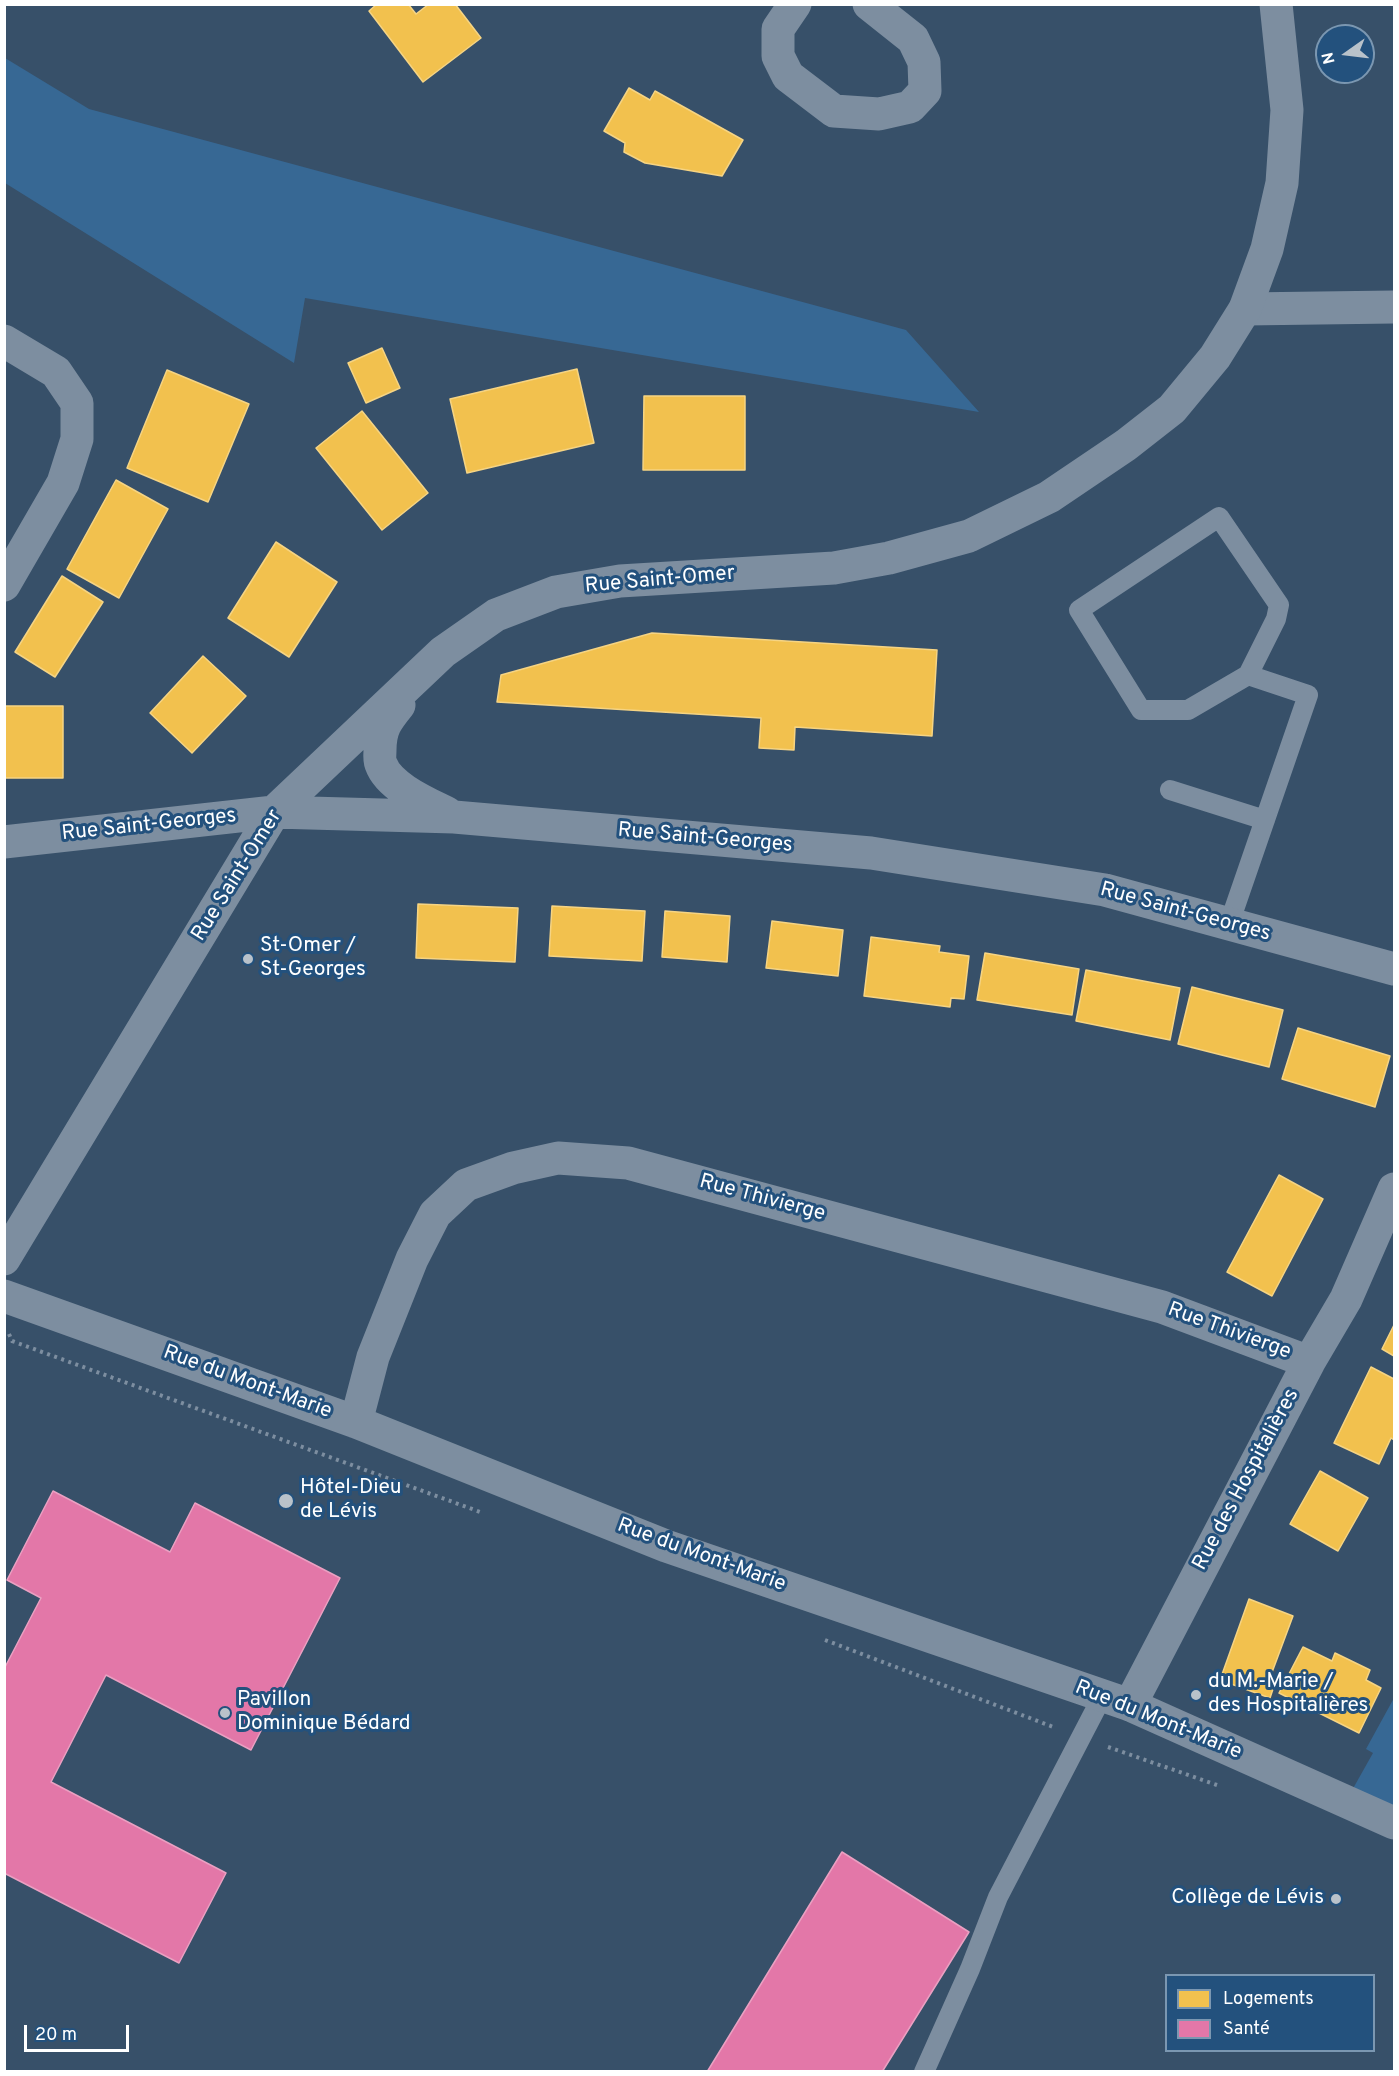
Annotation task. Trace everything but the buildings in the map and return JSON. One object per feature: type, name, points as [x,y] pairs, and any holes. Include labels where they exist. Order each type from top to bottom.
[{"type":"street","points":[[795,4],[778,29],[778,56],[788,76],[834,111],[879,114],[910,107],[925,91],[924,63],[913,39],[869,4]]},
{"type":"street","name":"Rue Saint-Omer","points":[[4,1259],[274,812],[443,651],[496,615],[556,592],[620,581],[834,568],[889,558],[969,536],[1050,497],[1126,445],[1172,409],[1215,357],[1245,309],[1267,249],[1282,183],[1287,111],[1276,4]]},
{"type":"street","points":[[1245,309],[1395,307]]},
{"type":"street","points":[[4,341],[56,372],[77,403],[77,439],[63,483],[4,585]]},
{"type":"street","points":[[443,651],[388,718],[380,735],[380,764],[396,785],[419,800],[454,817]]},
{"type":"street","name":"Rue Saint-Georges","points":[[4,842],[274,812],[454,817],[871,853],[1105,890],[1395,969]]},
{"type":"street","name":"Rue Thivierge","points":[[356,1422],[373,1357],[412,1259],[435,1214],[466,1185],[513,1167],[558,1158],[628,1163],[1151,1304],[1309,1362]]},
{"type":"street","name":"Rue des Hospitalières","points":[[1117,1700],[1346,1299],[1395,1189]]},
{"type":"street","name":"Rue du Mont-Marie","points":[[4,1296],[356,1422],[666,1546],[1117,1700],[1395,1822]]},
{"type":"lane","points":[[1229,924],[1308,695],[1248,675],[1188,710],[1141,710],[1079,610],[1219,517],[1279,605],[1276,619],[1248,675]]},
{"type":"lane","points":[[1170,790],[1265,820]]},
{"type":"lane","points":[[924,2072],[970,1969],[998,1897],[1117,1700]]},
{"type":"shaded area","points":[[5,58],[89,109],[906,330],[979,412],[305,298],[294,363],[5,183]]},
{"type":"shaded area","points":[[1394,1698],[1394,1823],[1346,1801],[1373,1753],[1366,1749]]},
{"type":"place","name":"St-Omer / St-Georges","points":[[248,959]]},
{"type":"place","name":"Hôtel-Dieu de Lévis","points":[[286,1501]]},
{"type":"place","name":"du M.-Marie / des Hospitalières","points":[[1196,1695]]},
{"type":"place","name":"Pavillon Dominique Bédard","points":[[225,1713]]},
{"type":"place","name":"Collège de Lévis","points":[[1336,1899]]}]
